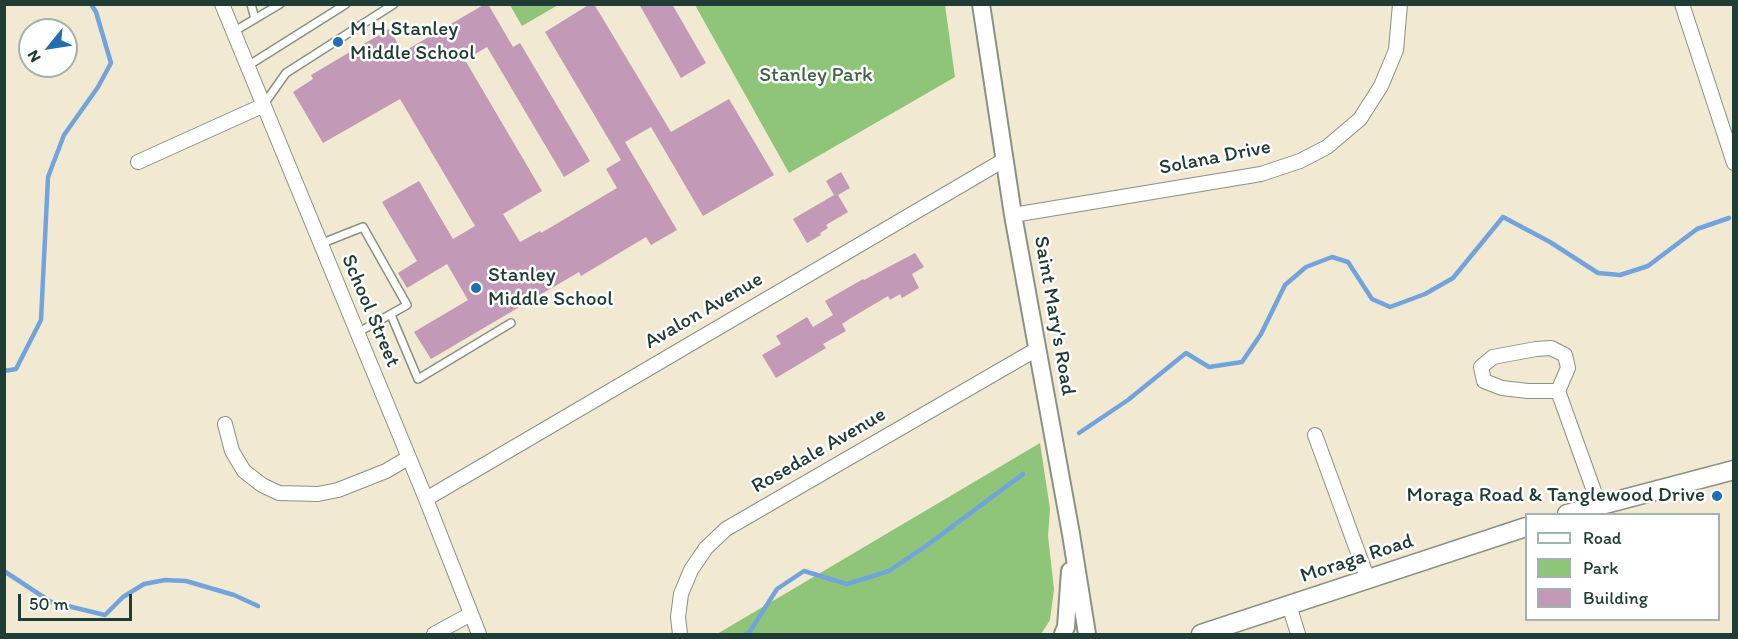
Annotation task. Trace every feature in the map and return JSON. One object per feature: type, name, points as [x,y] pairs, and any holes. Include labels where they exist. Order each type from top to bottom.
[{"type":"main road","points":[[1570,513],[1734,470]]},
{"type":"main road","name":"Moraga Road","points":[[1201,634],[1525,528]]},
{"type":"street","name":"School Street","points":[[222,4],[262,106],[426,499],[479,634]]},
{"type":"street","name":"Saint Mary's Road","points":[[981,4],[1013,214],[1087,634]]},
{"type":"street","name":"Solana Drive","points":[[1013,214],[1262,174],[1327,147],[1360,119],[1381,86],[1396,50],[1400,4]]},
{"type":"street","points":[[1682,4],[1731,144],[1734,163]]},
{"type":"street","points":[[138,162],[262,106]]},
{"type":"street","name":"Avalon Avenue","points":[[426,499],[1004,160]]},
{"type":"street","points":[[1558,390],[1528,391],[1502,388],[1484,381],[1481,367],[1493,357],[1551,348],[1564,355],[1568,368],[1558,390],[1599,504]]},
{"type":"street","name":"Rosedale Avenue","points":[[680,634],[678,617],[681,594],[691,570],[706,548],[726,529],[1037,349]]},
{"type":"street","points":[[225,424],[232,451],[244,471],[262,485],[279,493],[318,494],[338,490],[386,471],[408,458]]},
{"type":"street","points":[[1315,435],[1368,580]]},
{"type":"street","points":[[1063,634],[1068,605],[1071,534]]},
{"type":"street","points":[[1289,605],[1298,634]]},
{"type":"street","points":[[434,634],[471,614]]},
{"type":"lane","points":[[251,4],[255,19]]},
{"type":"lane","points":[[232,33],[280,4]]},
{"type":"lane","points":[[246,67],[346,4]]},
{"type":"lane","points":[[262,106],[286,73],[394,4]]},
{"type":"lane","points":[[320,244],[363,227],[407,305],[357,333]]},
{"type":"lane","points":[[391,315],[418,380],[511,323]]},
{"type":"green space","points":[[510,5],[558,5],[522,26]]},
{"type":"green space","name":"Stanley Park","points":[[695,5],[945,5],[955,77],[789,173]]},
{"type":"green space","points":[[1040,443],[1050,509],[1048,536],[1054,589],[1050,620],[1041,634],[717,634]]},
{"type":"building","points":[[488,4],[513,47],[520,43],[590,161],[564,177],[487,47],[465,60],[542,191],[503,214],[520,242],[540,231],[541,233],[617,188],[606,169],[621,160],[545,32],[590,4],[594,4],[671,132],[729,99],[774,175],[703,216],[651,127],[625,142],[677,230],[651,245],[646,237],[581,276],[579,272],[431,359],[414,332],[468,300],[447,264],[407,288],[398,273],[417,261],[382,202],[419,181],[453,239],[475,226],[400,99],[323,143],[293,92],[313,79],[311,75],[389,29],[403,52]]},
{"type":"building","points":[[639,4],[672,4],[706,63],[681,78]]},
{"type":"building","points":[[841,172],[850,188],[838,195],[848,212],[826,225],[828,228],[820,233],[821,235],[807,243],[793,219],[834,195],[826,181]]},
{"type":"building","points":[[915,253],[924,267],[912,274],[919,288],[902,298],[900,294],[890,300],[888,296],[851,318],[842,324],[846,331],[823,344],[826,348],[776,378],[762,355],[781,344],[776,336],[807,317],[813,327],[833,315],[825,301]]},
{"type":"waterway","points":[[4,371],[16,369],[41,320],[48,177],[64,135],[98,87],[111,63],[96,12],[91,4]]},
{"type":"waterway","points":[[1079,433],[1128,400],[1186,353],[1209,367],[1242,362],[1261,334],[1285,285],[1306,267],[1332,257],[1348,262],[1372,299],[1390,307],[1425,294],[1453,278],[1503,217],[1550,242],[1598,273],[1620,275],[1648,266],[1697,229],[1729,218]]},
{"type":"waterway","points":[[746,634],[749,633],[777,589],[804,571],[847,584],[889,571],[1023,474]]},
{"type":"waterway","points":[[4,571],[51,602],[105,615],[123,597],[144,584],[165,580],[186,581],[234,595],[258,606]]},
{"type":"place","name":"M H Stanley Middle School","points":[[338,42]]},
{"type":"place","name":"Stanley Middle School","points":[[476,288]]},
{"type":"place","name":"Moraga Road & Tanglewood Drive","points":[[1717,496]]}]
